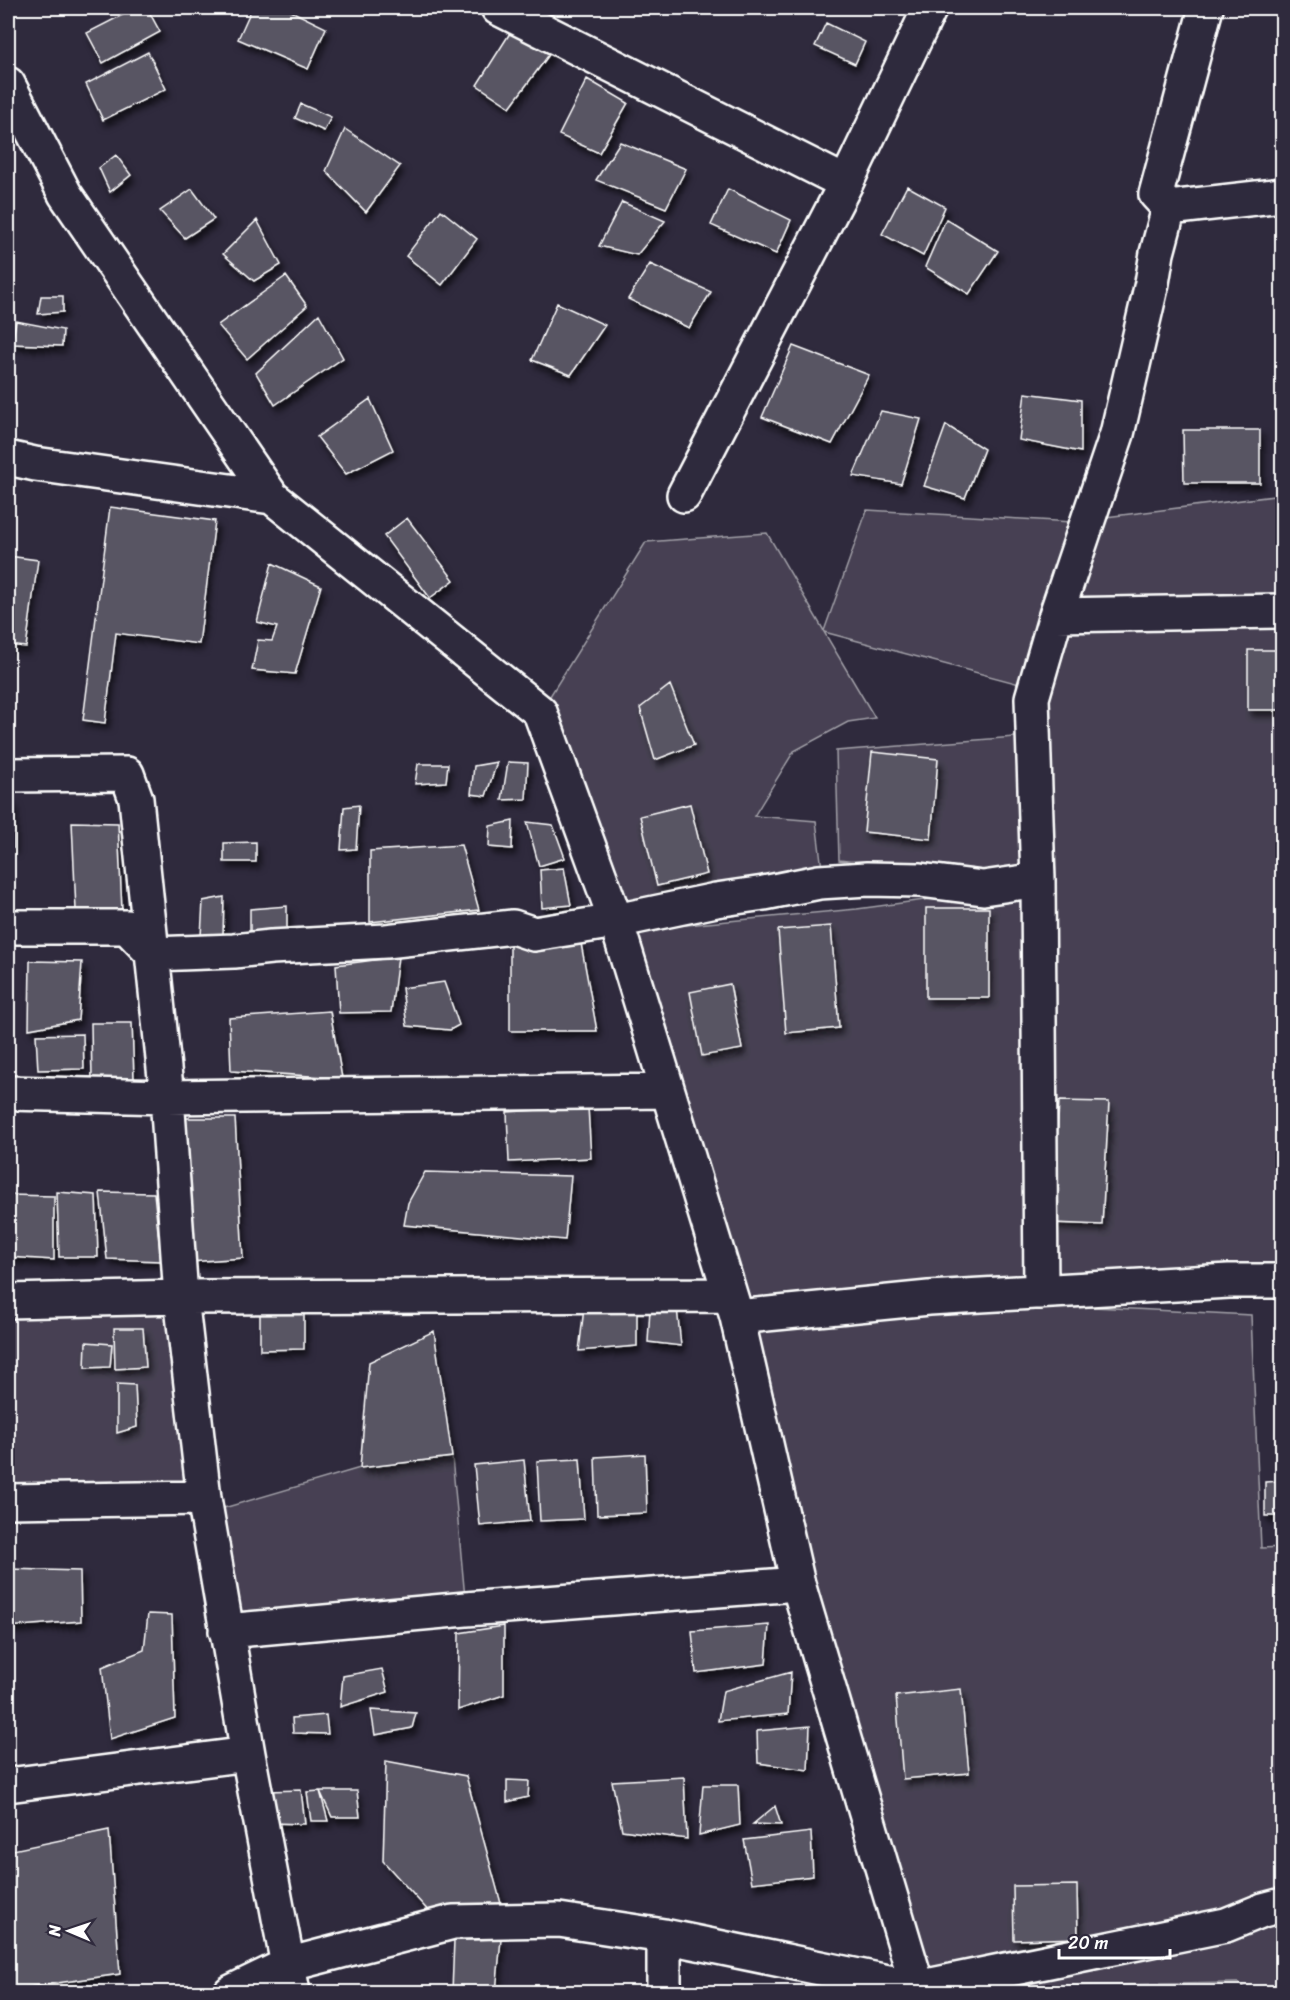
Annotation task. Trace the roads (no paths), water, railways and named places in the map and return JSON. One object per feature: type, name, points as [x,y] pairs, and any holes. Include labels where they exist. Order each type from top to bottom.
[{"type":"street","points":[[498,8],[846,183]]},
{"type":"street","points":[[684,495],[846,183],[930,8]]},
{"type":"street","points":[[1169,208],[1156,194],[1206,8]]},
{"type":"street","points":[[8,84],[65,194],[272,496],[540,711],[616,921],[733,1306],[798,1584],[918,1990]]},
{"type":"street","points":[[1169,208],[1282,195]]},
{"type":"street","points":[[1041,1292],[1038,880],[1032,698],[1056,615],[1117,434],[1169,208]]},
{"type":"street","points":[[8,458],[35,464],[272,496]]},
{"type":"street","points":[[1056,615],[1282,611]]},
{"type":"street","points":[[8,775],[127,774],[136,799],[167,1098],[181,1298],[204,1498],[290,1979]]},
{"type":"street","points":[[8,927],[127,927],[153,954],[234,951],[271,946],[386,941],[513,927],[534,934],[616,921],[819,882],[867,879],[920,880],[983,888],[1038,880]]},
{"type":"street","points":[[8,1093],[167,1098],[667,1091]]},
{"type":"street","points":[[8,1301],[181,1298],[733,1306],[929,1298],[1229,1281],[1282,1281]]},
{"type":"street","points":[[8,1501],[204,1498]]},
{"type":"street","points":[[226,1631],[798,1584]]},
{"type":"street","points":[[8,1785],[248,1754]]},
{"type":"street","points":[[231,1992],[290,1979],[453,1922],[559,1920],[664,1936],[918,1990],[1226,1925],[1273,1907]]},
{"type":"street","points":[[664,1936],[664,1992]]}]
